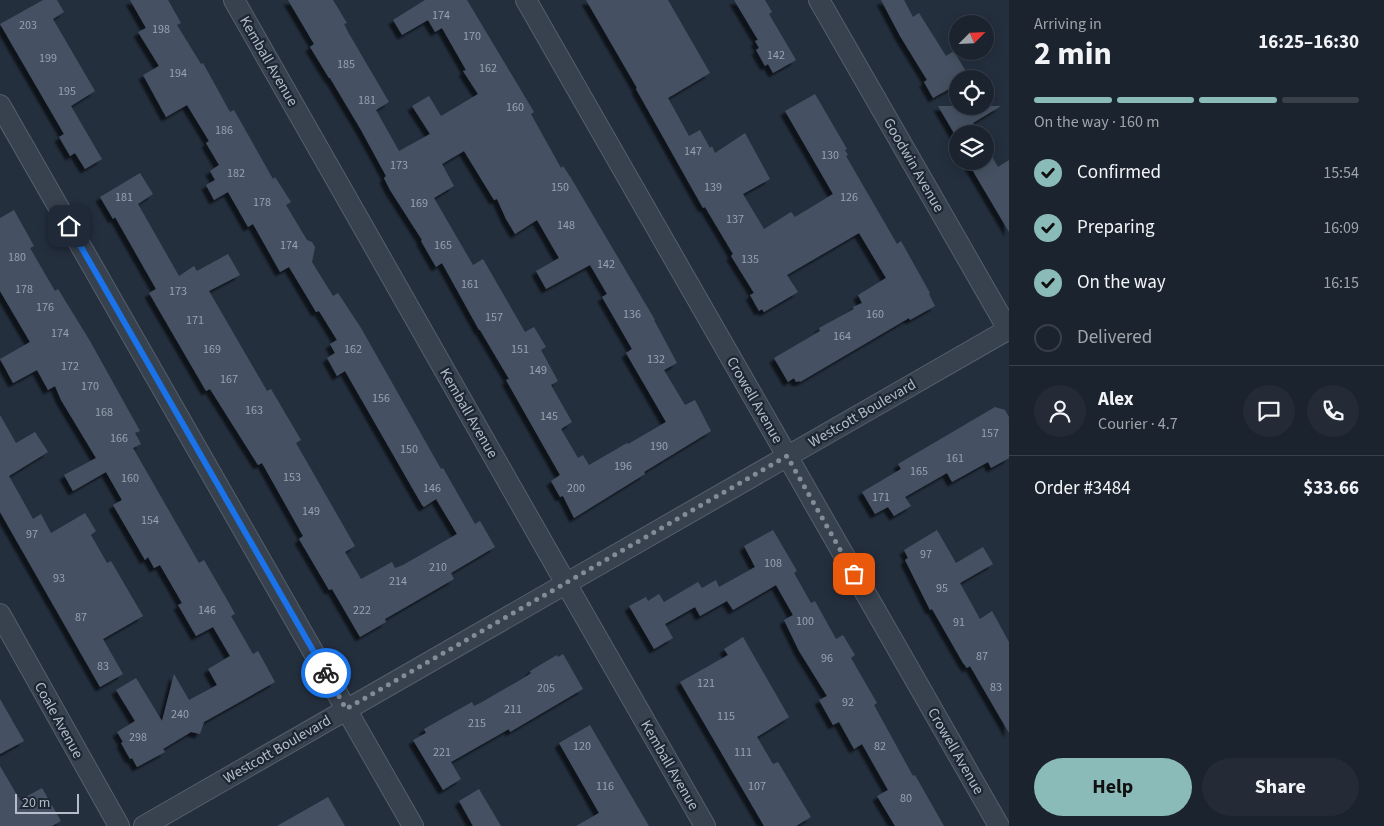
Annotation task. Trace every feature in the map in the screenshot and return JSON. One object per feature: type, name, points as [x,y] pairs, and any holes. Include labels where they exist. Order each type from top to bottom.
[{"type":"street","name":"Kemball Avenue","points":[[234,0],[565,584],[705,826]]},
{"type":"street","name":"Crowell Avenue","points":[[526,0],[999,826]]},
{"type":"street","name":"Goodwin Avenue","points":[[819,0],[1009,330]]},
{"type":"street","points":[[0,105],[413,826]]},
{"type":"street","name":"Westcott Boulevard","points":[[144,826],[1009,330]]},
{"type":"street","name":"Coale Avenue","points":[[0,614],[119,826]]},
{"type":"building","points":[[43,0],[57,0],[64,12],[53,19],[95,91],[71,106],[102,159],[85,169],[75,153],[70,156],[59,137],[64,134],[0,24]]},
{"type":"building","points":[[130,0],[168,0],[181,23],[177,25],[201,64],[203,63],[230,112],[234,110],[273,179],[275,177],[291,202],[286,205],[307,240],[312,242],[315,247],[312,262],[333,296],[338,293],[361,328],[441,469],[443,468],[475,524],[480,521],[495,547],[451,573],[454,579],[385,619],[386,622],[360,637],[332,589],[329,590],[299,539],[303,536],[262,463],[258,465],[210,389],[206,391],[149,293],[156,289],[115,217],[113,219],[100,197],[140,173],[153,194],[138,204],[179,276],[194,266],[197,271],[228,254],[240,275],[209,291],[267,391],[271,389],[301,440],[296,443],[355,546],[345,552],[361,579],[392,562],[395,568],[403,565],[457,534],[436,499],[424,507],[422,505],[345,371],[337,376],[327,358],[335,353],[330,344],[337,340],[319,311],[316,312],[289,267],[280,272],[253,224],[248,227],[228,192],[214,200],[206,185],[215,180],[210,171],[219,165],[206,143],[209,141],[187,105],[166,117],[143,75],[159,66],[138,32],[146,28]]},
{"type":"building","points":[[288,0],[333,0],[347,23],[344,24],[348,32],[389,102],[376,110],[399,151],[430,134],[412,106],[429,96],[441,116],[478,94],[463,71],[466,70],[442,28],[435,32],[428,20],[402,35],[393,20],[425,0],[467,0],[534,112],[531,114],[561,168],[563,166],[571,178],[655,320],[677,363],[664,370],[685,405],[695,400],[711,431],[574,518],[563,496],[560,497],[551,481],[560,475],[506,380],[509,379],[442,263],[436,267],[422,240],[390,190],[384,178],[386,176],[361,130],[310,47],[314,44]],"holes":[[[464,151],[494,200],[497,199],[515,234],[537,220],[559,258],[536,271],[546,289],[590,265],[607,294],[602,297],[632,349],[626,353],[666,422],[589,465],[583,455],[578,458],[561,429],[572,422],[551,385],[558,381],[541,350],[546,347],[534,327],[525,332],[483,259],[473,265],[434,198],[454,186],[442,164]]]},
{"type":"building","points":[[586,0],[668,0],[710,73],[668,98],[689,136],[700,130],[715,153],[745,133],[770,179],[743,194],[764,229],[791,212],[795,217],[833,194],[785,111],[815,94],[847,149],[845,150],[848,155],[846,156],[897,244],[901,241],[930,293],[935,306],[910,320],[909,318],[800,382],[796,382],[794,378],[788,382],[774,358],[820,331],[819,328],[854,309],[853,307],[862,303],[858,295],[886,278],[859,233],[787,275],[798,292],[764,312],[762,309],[759,311],[750,295],[754,293],[731,256],[733,254],[705,207],[703,208]]},
{"type":"building","points":[[734,0],[765,0],[772,12],[769,14],[796,60],[773,73],[768,64],[765,66],[756,50],[759,48],[755,41],[758,40]]},
{"type":"building","points":[[881,0],[904,0],[913,17],[919,13],[946,56],[949,54],[949,60],[959,60],[965,70],[949,70],[949,89],[933,98],[924,82],[927,80]]},
{"type":"building","points":[[938,106],[949,106],[949,115],[986,115],[973,123],[974,125],[949,125]]},
{"type":"building","points":[[994,160],[998,167],[1009,160],[1009,232],[972,170],[994,170]]},
{"type":"building","points":[[14,210],[34,246],[30,248],[55,291],[58,289],[90,341],[140,431],[135,433],[141,444],[133,448],[199,563],[204,560],[235,614],[231,616],[253,654],[258,651],[275,682],[204,722],[200,734],[191,732],[163,749],[165,752],[137,767],[132,758],[130,759],[117,732],[135,721],[116,690],[136,678],[162,721],[174,674],[189,700],[217,685],[208,669],[230,656],[213,627],[196,636],[178,605],[182,603],[160,565],[154,568],[148,557],[145,560],[113,505],[122,500],[106,472],[73,491],[64,475],[96,458],[61,400],[55,386],[48,390],[37,370],[13,383],[0,359],[30,342],[0,291],[0,218]]},
{"type":"building","points":[[995,407],[1005,410],[1009,417],[1009,458],[991,468],[988,462],[952,482],[947,473],[905,497],[911,506],[894,516],[888,507],[875,514],[862,492],[901,469],[898,464]]},
{"type":"building","points":[[0,415],[16,443],[35,432],[48,452],[9,476],[33,519],[41,514],[51,533],[85,513],[96,531],[91,535],[107,563],[111,561],[143,616],[103,639],[123,674],[100,687],[0,512]]},
{"type":"building","points":[[773,530],[797,571],[794,573],[811,603],[815,601],[836,639],[843,635],[855,655],[851,658],[877,703],[874,705],[913,776],[915,775],[944,826],[895,826],[877,796],[888,790],[862,744],[854,749],[839,722],[833,725],[819,700],[827,696],[799,651],[784,620],[793,615],[776,585],[733,610],[727,601],[700,616],[695,607],[665,624],[673,638],[654,649],[629,606],[646,597],[648,601],[659,594],[664,602],[698,582],[702,588],[716,580],[719,587],[755,567],[744,546]]},
{"type":"building","points":[[937,530],[956,563],[983,547],[993,564],[960,583],[980,619],[992,611],[1009,642],[1009,733],[970,666],[967,668],[963,663],[932,609],[930,610],[905,560],[908,558],[904,550]]},
{"type":"building","points":[[743,637],[789,717],[757,737],[773,764],[778,762],[811,817],[796,826],[764,826],[680,682],[728,655],[724,649]]},
{"type":"building","points":[[563,654],[583,689],[510,732],[509,729],[451,762],[461,779],[443,790],[413,740],[426,733],[424,729],[472,702],[474,706],[482,702],[527,676],[531,673],[530,671],[557,655],[558,657]]},
{"type":"building","points":[[0,699],[24,741],[0,754]]},
{"type":"building","points":[[590,725],[649,826],[576,826],[599,813],[559,743]]},
{"type":"building","points":[[0,766],[20,800],[42,788],[61,821],[52,826],[0,826]]},
{"type":"building","points":[[479,789],[501,826],[473,826],[459,801]]},
{"type":"building","points":[[328,797],[345,826],[277,826]]},
{"type":"way so far","points":[[326,673],[346,709],[787,456],[854,574]]},
{"type":"route","points":[[69,226],[326,673]]}]
